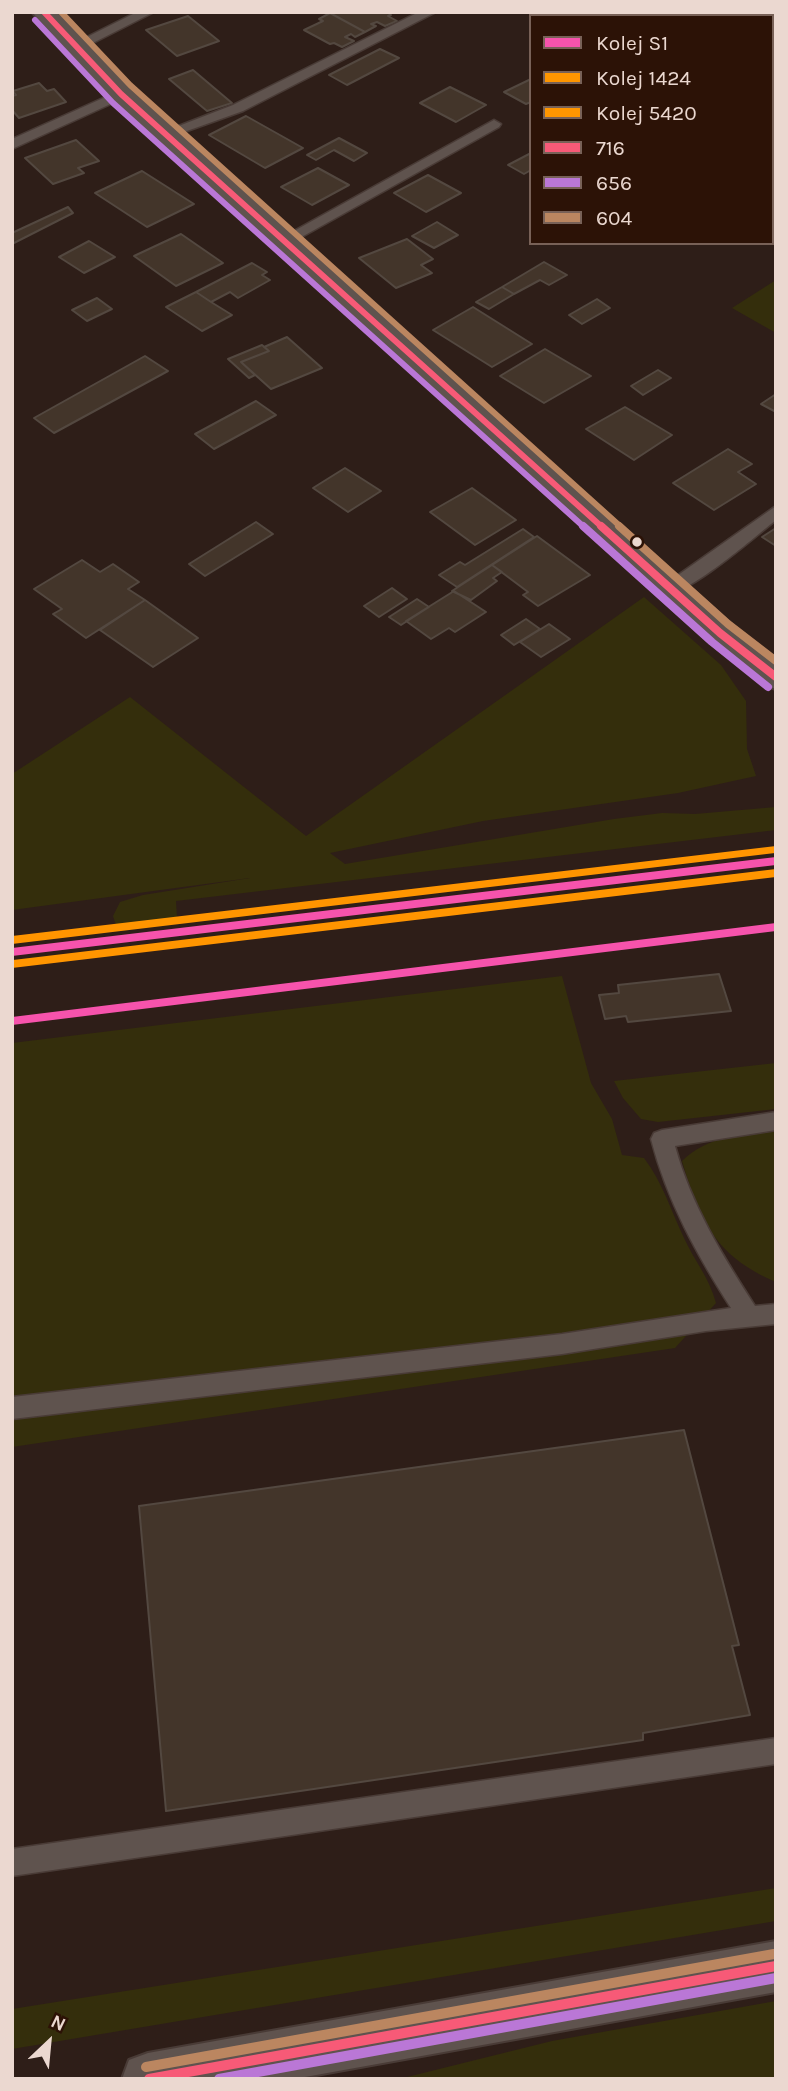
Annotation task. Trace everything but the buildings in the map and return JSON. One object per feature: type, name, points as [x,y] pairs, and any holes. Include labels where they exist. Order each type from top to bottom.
[{"type":"street","points":[[44,12],[74,47],[165,134],[670,589],[740,650],[776,677]]},
{"type":"street","points":[[148,2079],[776,1966]]},
{"type":"lane","points":[[74,47],[148,12]]},
{"type":"lane","points":[[165,134],[238,108],[430,12]]},
{"type":"lane","points":[[12,145],[121,94]]},
{"type":"lane","points":[[284,241],[494,124]]},
{"type":"lane","points":[[670,589],[710,563],[776,511]]},
{"type":"lane","points":[[749,1316],[689,1219],[669,1171],[662,1139],[776,1121]]},
{"type":"lane","points":[[12,1408],[562,1344],[776,1314]]},
{"type":"lane","points":[[12,1863],[776,1751]]},
{"type":"shaded area","points":[[776,280],[776,333],[732,308]]},
{"type":"shaded area","points":[[644,597],[721,665],[746,701],[747,749],[756,776],[678,793],[483,821],[330,853],[345,864],[614,819],[662,813],[695,814],[776,807],[776,830],[176,901],[177,918],[116,925],[113,916],[120,902],[143,895],[250,878],[12,910],[12,774],[130,697],[306,836]]},
{"type":"shaded area","points":[[562,976],[591,1083],[612,1119],[622,1155],[644,1158],[651,1168],[688,1247],[710,1285],[716,1303],[675,1348],[12,1447],[12,1043]]},
{"type":"shaded area","points":[[776,1063],[776,1109],[658,1122],[641,1119],[623,1098],[614,1081]]},
{"type":"shaded area","points":[[776,1129],[776,1282],[738,1261],[713,1234],[696,1202],[682,1161],[702,1146],[714,1141]]},
{"type":"shaded area","points":[[776,1888],[776,1921],[12,2049],[12,2009]]},
{"type":"shaded area","points":[[776,2001],[776,2079],[399,2079],[552,2041]]},
{"type":"rail line","name":"5420","points":[[12,940],[775,849]]},
{"type":"rail line","name":"S1","points":[[12,952],[776,861]]},
{"type":"rail line","name":"1424","points":[[13,964],[776,873]]},
{"type":"rail line","name":"S1","points":[[12,1021],[776,927]]},
{"type":"transit line","name":"716","points":[[44,12],[121,94],[720,633],[776,677]]},
{"type":"transit line","name":"604","points":[[61,12],[130,85],[728,624],[776,661]]},
{"type":"transit line","name":"656","points":[[35,20],[113,103],[712,642],[768,687]]},
{"type":"transit line","name":"604","points":[[146,2067],[774,1954]]},
{"type":"transit line","name":"716","points":[[149,2079],[776,1966]]},
{"type":"transit line","name":"656","points":[[219,2079],[776,1978]]}]
